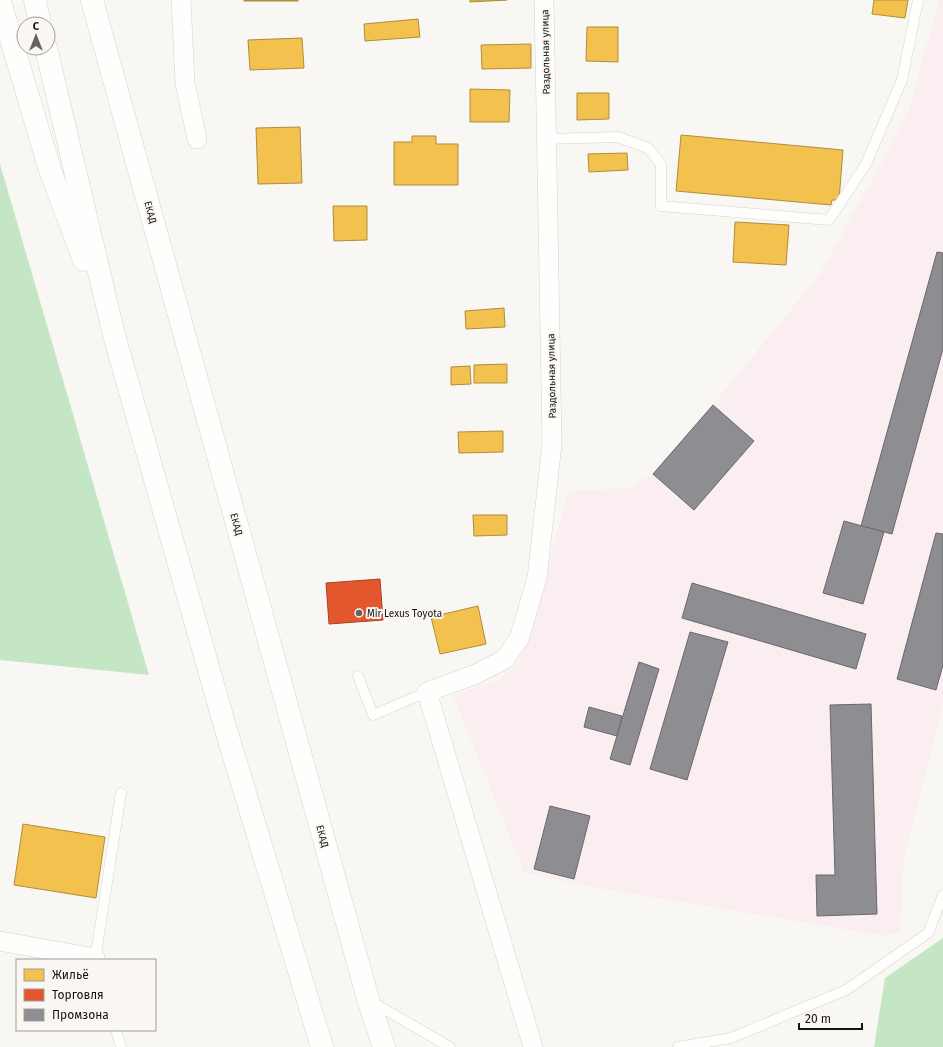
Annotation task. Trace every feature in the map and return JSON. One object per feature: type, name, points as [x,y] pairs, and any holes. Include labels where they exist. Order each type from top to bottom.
[{"type":"highway","points":[[35,0],[38,16]]},
{"type":"highway","name":"ЕКАД","points":[[93,1],[368,999],[384,1047]]},
{"type":"highway","points":[[0,2],[50,170],[114,335]]},
{"type":"highway","points":[[48,56],[114,335],[226,730],[322,1047]]},
{"type":"street","points":[[181,0],[185,83],[197,139]]},
{"type":"street","name":"Раздольная улица","points":[[427,692],[476,674],[506,659],[519,639],[537,578],[552,444],[544,0]]},
{"type":"street","points":[[427,692],[533,1047]]},
{"type":"street","points":[[0,941],[95,959]]},
{"type":"lane","points":[[547,139],[618,137],[648,148],[661,164],[661,206],[829,220],[866,164],[902,80],[918,0]]},
{"type":"lane","points":[[358,676],[372,715],[427,692]]},
{"type":"lane","points":[[95,959],[121,793]]},
{"type":"lane","points":[[678,1047],[731,1038],[846,990],[928,933],[943,895]]},
{"type":"lane","points":[[368,999],[450,1047]]},
{"type":"lane","points":[[116,1031],[122,1047]]},
{"type":"shaded area","points":[[939,0],[943,0],[943,706],[904,856],[900,932],[884,936],[585,886],[524,872],[453,695],[499,680],[518,662],[529,638],[568,491],[628,488],[653,474],[817,278],[875,175],[909,110]]},
{"type":"green space","points":[[0,164],[149,675],[0,660]]},
{"type":"green space","points":[[943,938],[943,1047],[874,1047],[885,978]]},
{"type":"building: Жильё","points":[[298,0],[298,1],[244,1]]},
{"type":"building: Жильё","points":[[470,0],[507,0],[470,2]]},
{"type":"building: Жильё","points":[[874,0],[908,0],[905,18],[872,14]]},
{"type":"building: Жильё","points":[[418,19],[420,37],[365,41],[364,24]]},
{"type":"building: Жильё","points":[[587,27],[618,27],[618,62],[586,61]]},
{"type":"building: Жильё","points":[[302,38],[304,68],[250,70],[248,40]]},
{"type":"building: Жильё","points":[[531,44],[531,68],[482,69],[481,45]]},
{"type":"building: Жильё","points":[[470,89],[510,90],[509,122],[470,122]]},
{"type":"building: Жильё","points":[[577,93],[609,93],[609,119],[577,120]]},
{"type":"building: Жильё","points":[[300,127],[302,183],[258,184],[256,128]]},
{"type":"building: Жильё","points":[[681,135],[843,150],[839,200],[832,200],[831,205],[676,191]]},
{"type":"building: Жильё","points":[[412,136],[436,136],[436,144],[458,144],[458,185],[394,185],[394,142],[412,142]]},
{"type":"building: Жильё","points":[[627,153],[628,170],[589,172],[588,154]]},
{"type":"building: Жильё","points":[[333,206],[367,206],[367,240],[334,241]]},
{"type":"building: Жильё","points":[[735,222],[789,225],[786,265],[733,262]]},
{"type":"building: Жильё","points":[[504,308],[505,327],[466,329],[465,311]]},
{"type":"building: Жильё","points":[[507,364],[507,383],[474,383],[474,365]]},
{"type":"building: Жильё","points":[[470,366],[471,384],[451,385],[451,367]]},
{"type":"building: Жильё","points":[[503,431],[503,452],[459,453],[458,432]]},
{"type":"building: Жильё","points":[[473,515],[507,515],[507,535],[474,536]]},
{"type":"building: Жильё","points":[[478,606],[486,644],[440,654],[431,617]]},
{"type":"building: Жильё","points":[[23,824],[105,837],[96,898],[14,885]]},
{"type":"building: Торговля","points":[[380,579],[383,620],[329,624],[326,583]]},
{"type":"building: Промзона","points":[[937,252],[943,253],[943,349],[892,534],[861,526]]},
{"type":"building: Промзона","points":[[713,405],[754,441],[694,510],[653,474]]},
{"type":"building: Промзона","points":[[844,521],[884,532],[863,604],[823,593]]},
{"type":"building: Промзона","points":[[936,533],[943,534],[943,665],[936,690],[897,679]]},
{"type":"building: Промзона","points":[[692,583],[866,634],[856,669],[682,618]]},
{"type":"building: Промзона","points":[[690,632],[728,642],[687,780],[650,769]]},
{"type":"building: Промзона","points":[[639,662],[659,669],[630,765],[610,759]]},
{"type":"building: Промзона","points":[[871,704],[877,914],[817,916],[816,875],[835,875],[830,705]]},
{"type":"building: Промзона","points":[[589,707],[622,716],[617,736],[584,727]]},
{"type":"building: Промзона","points":[[550,806],[590,816],[574,879],[534,869]]},
{"type":"place","name":"Mir Lexus Toyota","points":[[359,613]]}]
